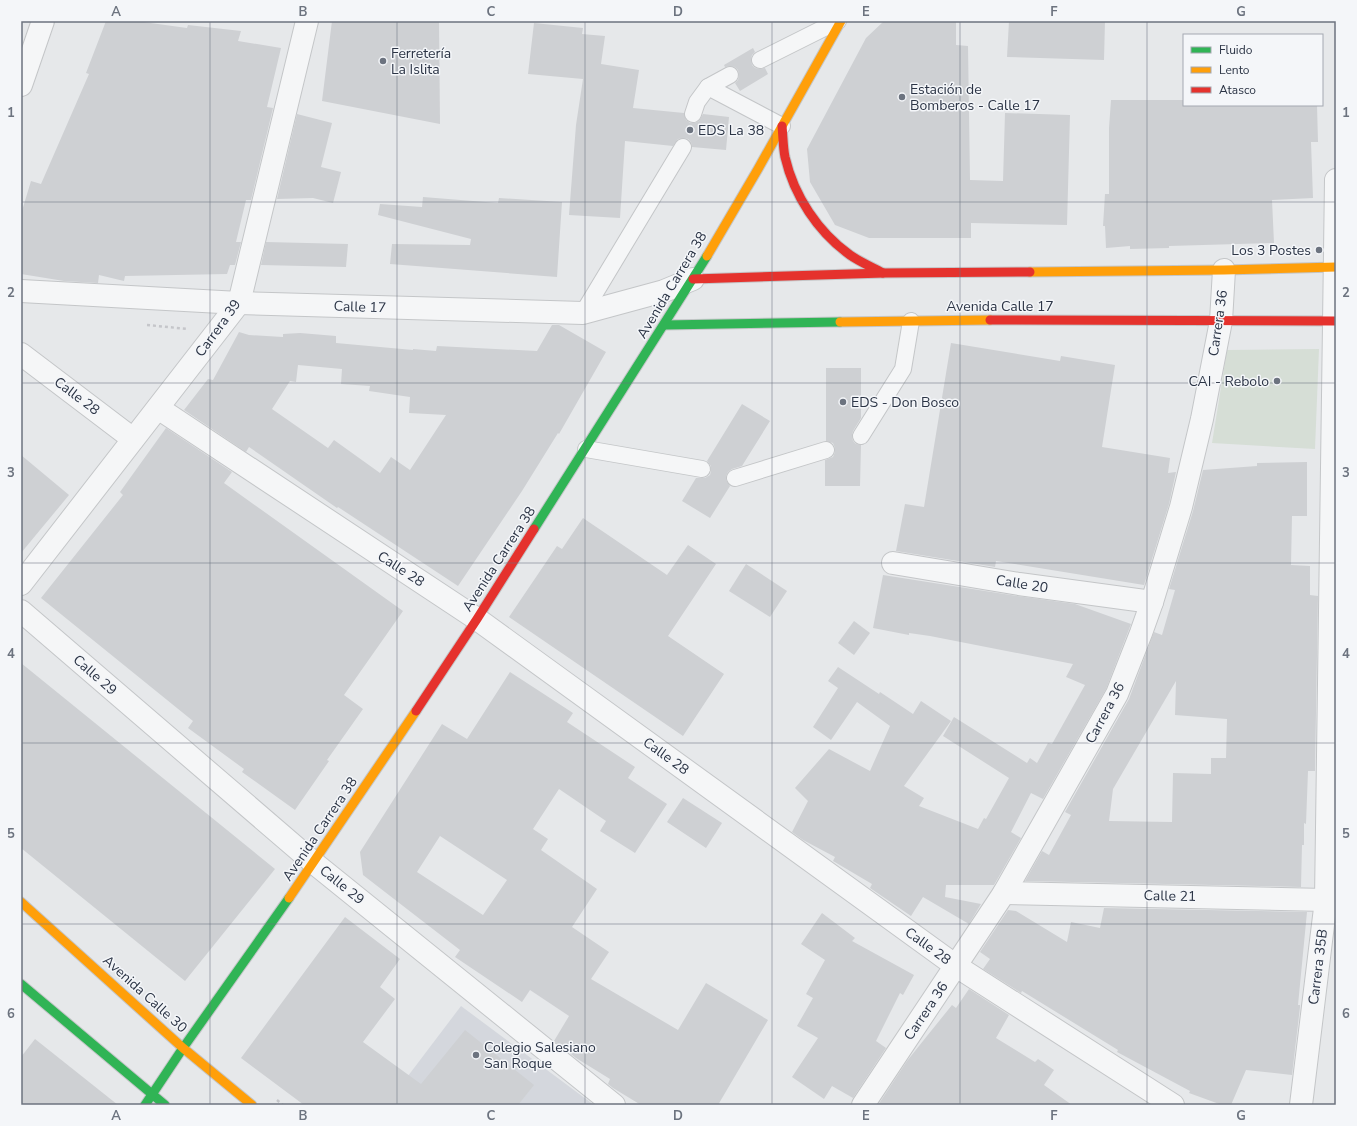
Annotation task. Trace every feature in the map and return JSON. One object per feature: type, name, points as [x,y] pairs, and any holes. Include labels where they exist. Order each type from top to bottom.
[{"type":"main road","name":"Avenida Carrera 38","points":[[144,1105],[314,863],[477,619],[693,279],[758,169],[841,21]]},
{"type":"main road","points":[[782,126],[785,156],[794,186],[808,213],[827,236],[851,256],[884,273]]},
{"type":"main road","points":[[693,279],[884,273],[1224,270],[1335,266]]},
{"type":"main road","name":"Avenida Calle 17","points":[[665,325],[911,321],[1335,321]]},
{"type":"main road","name":"Avenida Calle 30","points":[[21,902],[183,1048],[252,1105]]},
{"type":"main road","points":[[21,984],[165,1105]]},
{"type":"street","name":"Carrera 39","points":[[21,584],[239,303],[307,21]]},
{"type":"street","points":[[21,85],[41,22]]},
{"type":"street","name":"Carrera 35B","points":[[1301,1105],[1331,901],[1336,180]]},
{"type":"street","name":"Carrera 36","points":[[863,1105],[1004,893],[1117,694],[1152,602],[1180,507],[1202,419],[1221,321],[1224,270]]},
{"type":"street","name":"Calle 17","points":[[21,291],[239,303],[583,313],[664,291],[693,279]]},
{"type":"street","name":"Calle 28","points":[[21,354],[133,439]]},
{"type":"street","name":"Calle 28","points":[[158,408],[477,619],[956,966],[1173,1105]]},
{"type":"street","name":"Calle 20","points":[[893,563],[1019,584],[1152,602]]},
{"type":"street","name":"Calle 29","points":[[21,611],[314,863],[614,1105]]},
{"type":"street","name":"Calle 21","points":[[1004,893],[1331,901]]},
{"type":"lane","points":[[760,60],[838,21]]},
{"type":"lane","points":[[693,114],[697,102],[708,87],[730,76]]},
{"type":"lane","points":[[708,87],[782,126]]},
{"type":"lane","points":[[583,313],[684,146]]},
{"type":"lane","points":[[861,436],[903,369],[911,321]]},
{"type":"lane","points":[[586,449],[702,469]]},
{"type":"lane","points":[[735,478],[826,450]]},
{"type":"shaded area","points":[[1319,349],[1315,449],[1212,443],[1227,350]]},
{"type":"shaded area","name":"Colegio Salesiano San Roque","points":[[461,1006],[594,1105],[386,1105]]},
{"type":"building","points":[[106,21],[136,21],[187,28],[188,25],[241,31],[238,41],[281,48],[267,107],[273,108],[251,200],[246,200],[236,242],[241,242],[235,265],[230,265],[227,274],[125,276],[124,281],[99,275],[98,283],[64,281],[21,274],[21,214],[31,181],[41,184],[89,74],[86,73]]},
{"type":"building","name":"Ferretería La Islita","points":[[332,21],[439,21],[440,124],[322,101]]},
{"type":"building","name":"Estación de Bomberos - Calle 17","points":[[884,21],[956,21],[956,45],[968,46],[970,180],[1003,181],[1005,113],[1070,115],[1067,225],[971,223],[971,238],[869,238],[835,225],[810,182],[807,149],[866,38]]},
{"type":"building","points":[[1009,21],[1105,21],[1104,60],[1007,57]]},
{"type":"building","points":[[534,23],[583,28],[582,34],[605,36],[601,64],[639,70],[633,108],[684,113],[686,120],[690,123],[699,121],[703,114],[729,117],[726,150],[692,147],[691,142],[684,138],[678,139],[673,146],[625,141],[620,218],[569,215],[576,125],[583,79],[528,74]]},
{"type":"building","name":"EDS La 38","points":[[753,48],[755,52],[751,59],[752,65],[759,69],[765,68],[768,74],[740,91],[735,83],[739,76],[738,70],[735,67],[725,67],[724,65]]},
{"type":"building","points":[[1111,100],[1183,100],[1183,106],[1317,106],[1318,142],[1311,142],[1313,198],[1272,200],[1274,243],[1169,246],[1169,248],[1130,249],[1130,246],[1106,248],[1105,226],[1103,226],[1105,194],[1109,194],[1109,128]]},
{"type":"building","points":[[297,114],[332,123],[321,167],[341,172],[333,203],[313,198],[277,199]]},
{"type":"building","points":[[423,197],[498,203],[499,198],[562,202],[557,277],[390,264],[392,244],[470,245],[471,239],[378,215],[380,204],[422,207]]},
{"type":"building","points":[[266,242],[348,244],[346,267],[261,265]]},
{"type":"building","points":[[552,325],[559,325],[606,352],[559,434],[558,433],[522,491],[458,586],[338,507],[337,508],[249,447],[246,452],[184,410],[208,379],[213,380],[239,332],[249,335],[283,337],[283,334],[300,333],[336,336],[336,343],[413,350],[436,351],[437,346],[537,351]],"holes":[[[298,365],[342,369],[341,384],[370,386],[369,391],[410,397],[409,413],[446,415],[410,470],[391,457],[380,473],[334,440],[328,448],[272,409],[290,381],[296,382]]]},
{"type":"building","points":[[951,343],[1060,361],[1061,356],[1115,365],[1102,447],[1170,458],[1168,473],[1176,472],[1169,504],[1144,585],[996,561],[995,567],[896,551],[905,504],[924,507]]},
{"type":"building","name":"EDS - Don Bosco","points":[[826,368],[861,368],[861,418],[853,431],[852,436],[853,441],[856,444],[861,445],[860,486],[825,486],[825,460],[833,457],[835,452],[833,443],[826,441]]},
{"type":"building","points":[[742,404],[770,421],[742,466],[728,472],[726,480],[730,486],[710,518],[682,501],[696,478],[705,478],[710,475],[711,466],[707,461]]},
{"type":"building","points":[[166,428],[232,472],[224,483],[403,611],[344,695],[363,709],[327,760],[329,761],[295,810],[242,772],[244,769],[188,728],[193,721],[41,598],[123,495],[120,492]]},
{"type":"building","points":[[21,455],[69,495],[21,553]]},
{"type":"building","points":[[1307,462],[1307,516],[1292,516],[1291,565],[1310,566],[1310,595],[1318,596],[1315,771],[1308,771],[1306,824],[1304,823],[1304,845],[1302,845],[1301,887],[1025,881],[1042,851],[1049,855],[1071,815],[1065,812],[1129,699],[1154,632],[1162,635],[1175,590],[1169,589],[1193,511],[1203,470],[1257,466],[1257,463]],"holes":[[[1176,681],[1175,715],[1227,719],[1226,758],[1211,758],[1211,774],[1173,773],[1172,822],[1109,821],[1113,789]]]},
{"type":"building","points":[[583,518],[667,575],[688,545],[716,564],[668,636],[724,674],[683,736],[509,617],[557,546],[562,549]]},
{"type":"building","points":[[746,564],[787,591],[770,617],[729,591]]},
{"type":"building","points":[[883,575],[1075,604],[1131,624],[1106,689],[1043,799],[1031,793],[1011,832],[1021,838],[994,885],[946,885],[945,897],[981,904],[969,924],[923,897],[911,916],[870,888],[872,884],[833,861],[835,857],[803,840],[792,832],[808,801],[795,788],[829,749],[870,771],[890,726],[857,702],[831,740],[813,727],[838,688],[828,681],[838,667],[913,714],[921,701],[951,721],[904,786],[924,798],[919,806],[978,829],[984,818],[986,819],[1009,778],[943,736],[954,717],[1027,763],[1030,758],[1037,763],[1048,743],[1052,744],[1085,685],[1066,677],[1073,664],[930,636],[909,633],[909,635],[873,628]]},
{"type":"building","points":[[854,621],[870,633],[854,655],[838,643]]},
{"type":"building","points":[[21,663],[275,869],[185,981],[21,848]]},
{"type":"building","points":[[510,672],[573,713],[567,722],[635,767],[628,778],[667,804],[635,853],[600,831],[606,821],[559,789],[533,829],[548,839],[541,850],[597,889],[572,927],[609,952],[591,979],[678,1030],[706,983],[768,1020],[718,1105],[641,1105],[613,1088],[608,1084],[610,1079],[576,1058],[554,1041],[569,1016],[530,990],[522,1002],[455,957],[460,950],[363,875],[360,852],[442,724],[467,739]],"holes":[[[440,836],[507,880],[483,915],[417,872]]]},
{"type":"building","points":[[683,798],[722,823],[706,848],[667,822]]},
{"type":"building","points":[[1104,908],[1307,912],[1298,1005],[1300,1005],[1300,1007],[1292,1075],[1246,1070],[1231,1105],[1222,1105],[1189,1093],[1190,1091],[1117,1052],[1118,1050],[1022,991],[1021,993],[983,969],[990,959],[980,952],[1008,910],[1016,911],[1067,942],[1071,922],[1100,928]]},
{"type":"building","points":[[822,913],[855,938],[852,941],[914,975],[903,995],[900,993],[876,1041],[886,1048],[853,1098],[832,1086],[824,1099],[792,1077],[818,1038],[797,1026],[813,998],[806,994],[825,960],[801,944]]},
{"type":"building","points":[[345,917],[400,959],[380,987],[395,999],[363,1042],[421,1084],[465,1030],[534,1085],[518,1105],[304,1105],[241,1058]]},
{"type":"building","points":[[969,989],[1009,1015],[996,1038],[1035,1062],[1038,1059],[1054,1070],[1044,1085],[1072,1105],[878,1105],[907,1061],[952,1005],[956,1008]]},
{"type":"building","points":[[35,1039],[118,1105],[21,1105],[21,1057]]},
{"type":"traffic: fast","points":[[534,529],[707,256]]},
{"type":"traffic: fast","points":[[665,325],[840,322]]},
{"type":"traffic: fast","points":[[145,1105],[183,1048],[289,898]]},
{"type":"traffic: fast","points":[[21,984],[165,1105]]},
{"type":"traffic: slow","points":[[707,256],[758,169],[841,21]]},
{"type":"traffic: slow","points":[[1030,272],[1336,267]]},
{"type":"traffic: slow","points":[[840,322],[990,320]]},
{"type":"traffic: slow","points":[[289,898],[416,711]]},
{"type":"traffic: slow","points":[[21,902],[183,1048],[252,1105]]},
{"type":"traffic: jam","points":[[782,126],[784,153],[789,171],[794,186],[809,212],[838,246],[854,258],[883,273]]},
{"type":"traffic: jam","points":[[693,279],[884,273],[1030,272]]},
{"type":"traffic: jam","points":[[990,320],[1336,321]]},
{"type":"traffic: jam","points":[[416,711],[534,529]]},
{"type":"place","name":"Ferretería La Islita","points":[[383,61]]},
{"type":"place","name":"Estación de Bomberos - Calle 17","points":[[902,97]]},
{"type":"place","name":"EDS La 38","points":[[690,130]]},
{"type":"place","name":"Los 3 Postes","points":[[1319,250]]},
{"type":"place","name":"CAI - Rebolo","points":[[1277,381]]},
{"type":"place","name":"EDS - Don Bosco","points":[[843,402]]},
{"type":"place","name":"Colegio Salesiano San Roque","points":[[476,1055]]}]
